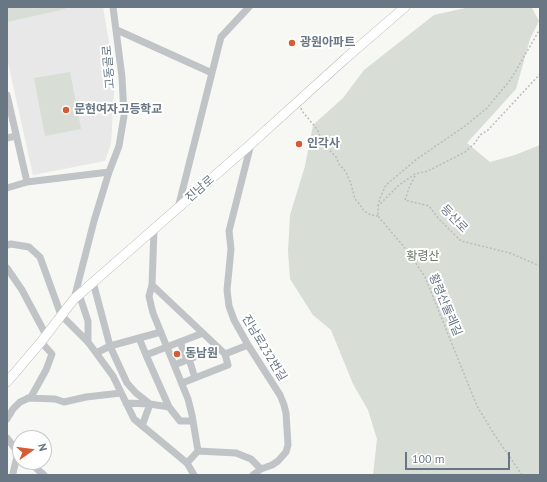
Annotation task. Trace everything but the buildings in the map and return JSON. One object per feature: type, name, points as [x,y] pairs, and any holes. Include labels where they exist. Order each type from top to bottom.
[{"type":"main road","name":"진남로","points":[[7,382],[44,338],[76,296],[251,144],[405,7]]},
{"type":"street","name":"고동골로","points":[[76,296],[94,221],[109,172],[119,146],[124,116],[122,77],[113,7]]},
{"type":"street","points":[[178,208],[221,37],[249,7]]},
{"type":"street","points":[[117,30],[212,73]]},
{"type":"street","points":[[7,95],[27,182]]},
{"type":"street","points":[[7,138],[16,136]]},
{"type":"street","name":"진남로232번길","points":[[251,144],[230,231],[231,248],[227,290],[229,306],[234,320],[280,395],[284,405],[288,445],[286,452],[278,461],[253,475]]},
{"type":"street","points":[[7,188],[27,182],[109,172]]},
{"type":"street","points":[[154,229],[152,285],[149,296],[150,305],[188,399],[198,450]]},
{"type":"street","points":[[7,245],[11,244],[29,247],[40,257],[61,315],[88,342],[113,376],[134,420],[187,463],[194,475]]},
{"type":"street","points":[[7,268],[22,290],[52,354],[46,370],[31,397],[20,402],[12,409],[7,419]]},
{"type":"street","points":[[93,282],[110,346],[127,383],[136,393],[150,404]]},
{"type":"street","points":[[152,285],[225,354],[228,365],[182,383]]},
{"type":"street","points":[[76,296],[88,321],[88,342]]},
{"type":"street","points":[[96,353],[110,346],[161,332]]},
{"type":"street","points":[[146,356],[203,333]]},
{"type":"street","points":[[140,338],[146,356],[169,407],[180,421],[193,421]]},
{"type":"street","points":[[180,342],[195,378]]},
{"type":"street","points":[[225,354],[248,345]]},
{"type":"street","points":[[174,365],[218,348]]},
{"type":"street","points":[[28,398],[55,399],[64,402],[86,397],[121,393]]},
{"type":"street","points":[[126,403],[150,404],[169,407]]},
{"type":"street","points":[[142,426],[150,404]]},
{"type":"street","points":[[198,450],[236,453],[251,459],[261,470]]},
{"type":"street","points":[[187,463],[198,450]]},
{"type":"path","points":[[300,100],[302,112],[317,129],[323,143],[336,157],[339,164],[346,172],[355,199],[364,211],[371,215],[378,216],[380,198],[386,185],[417,159],[465,126],[487,108],[510,79],[540,29]]},
{"type":"path","points":[[378,206],[399,185],[415,174],[428,171],[465,152],[475,143],[480,135],[488,130],[540,74]]},
{"type":"path","name":"등산로","points":[[415,174],[408,188],[405,200],[429,206],[438,218],[461,241],[510,253],[540,266]]},
{"type":"path","name":"황령산둘레길","points":[[378,216],[409,253],[425,277],[477,406],[522,475]]},
{"type":"shaded area","name":"문현여자고등학교","points":[[7,7],[103,7],[115,77],[111,143],[105,161],[33,175],[7,58]]},
{"type":"green space","points":[[7,7],[65,7],[65,9],[7,22]]},
{"type":"green space","name":"황령산","points":[[470,7],[530,7],[539,21],[530,39],[516,89],[467,143],[490,162],[515,155],[540,145],[540,475],[373,475],[377,439],[368,410],[353,384],[331,330],[313,315],[290,279],[288,251],[290,215],[305,166],[313,125],[343,98],[364,70],[434,15]]},
{"type":"green space","points":[[70,72],[81,129],[45,136],[34,78]]},
{"type":"place","name":"광원아파트","points":[[292,43]]},
{"type":"place","name":"문현여자고등학교","points":[[66,110]]},
{"type":"place","name":"인각사","points":[[299,144]]},
{"type":"place","name":"동남원","points":[[177,354]]}]
